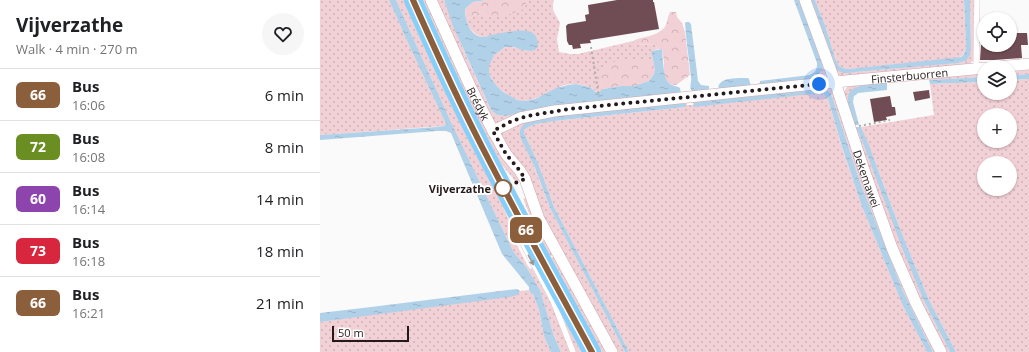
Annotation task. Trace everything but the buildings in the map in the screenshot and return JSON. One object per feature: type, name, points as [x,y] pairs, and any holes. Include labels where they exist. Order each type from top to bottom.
[{"type":"main road","name":"Brédyk","points":[[412,0],[455,93],[508,198],[592,352]]},
{"type":"street","name":"Brédyk","points":[[431,0],[471,88],[493,131],[503,150],[525,179],[539,219],[612,352]]},
{"type":"street","name":"Dekemawei","points":[[805,0],[892,248],[916,303],[941,352]]},
{"type":"street","points":[[1017,65],[1029,64]]},
{"type":"street","name":"Finsterbuorren","points":[[493,131],[520,118],[554,111],[977,68]]},
{"type":"lane","points":[[977,0],[980,60]]},
{"type":"lane","name":"Brédyk","points":[[508,198],[515,225]]},
{"type":"lane","points":[[517,231],[553,301],[573,352]]},
{"type":"path","points":[[592,47],[598,91]]},
{"type":"path","points":[[856,126],[890,120]]},
{"type":"green space","points":[[320,0],[389,0],[446,124],[444,126],[320,135]]},
{"type":"green space","points":[[396,0],[406,0],[496,187],[502,205],[516,236],[514,239],[526,263],[530,269],[532,268],[553,308],[570,352],[561,352],[554,336],[540,290],[527,268],[513,251],[451,122]]},
{"type":"green space","points":[[419,0],[427,0],[521,180],[516,182],[489,149]]},
{"type":"green space","points":[[435,0],[444,0],[464,51],[491,110],[497,115],[505,116],[547,108],[498,124],[494,123]]},
{"type":"green space","points":[[487,0],[527,0],[524,8],[511,14],[486,17],[480,12],[466,19],[465,9],[473,2]]},
{"type":"green space","points":[[527,0],[554,0],[553,10],[560,23],[557,39],[559,52],[578,54],[633,41],[635,44],[655,45],[658,49],[651,51],[653,60],[651,61],[614,62],[600,79],[603,89],[598,92],[590,87],[577,84],[568,84],[530,100],[518,100],[509,96],[494,83],[489,72],[488,66],[490,60],[495,54],[506,47],[513,47],[527,51],[535,50],[496,35],[482,37],[477,35],[472,31],[466,19],[480,12],[486,17],[518,12],[526,5]]},
{"type":"green space","points":[[799,0],[802,0],[827,71],[821,79],[791,82],[813,78],[821,71],[823,64]]},
{"type":"green space","points":[[815,0],[964,0],[965,52],[957,58],[848,69],[843,68],[839,66],[835,58],[825,25]]},
{"type":"green space","points":[[970,0],[974,0],[973,61],[969,64],[842,77],[836,74],[836,68],[856,72],[966,61],[971,46]]},
{"type":"green space","points":[[670,12],[676,12],[685,32],[690,75],[676,85],[669,83],[666,79],[662,49],[658,49],[655,45],[635,44],[633,41],[654,35],[662,30],[665,27]]},
{"type":"green space","points":[[653,60],[655,69],[654,74],[649,81],[634,86],[621,86],[603,89],[600,82],[600,73],[605,65],[621,61]]},
{"type":"green space","points":[[1029,70],[1029,74],[1017,75],[1017,71]]},
{"type":"green space","points":[[977,74],[977,77],[929,80],[928,76]]},
{"type":"green space","points":[[1029,79],[1029,352],[956,352],[928,298],[861,127],[934,115],[930,84],[977,82],[977,100],[1017,100],[1017,80]]},
{"type":"green space","points":[[886,80],[887,83],[859,86],[848,102],[855,125],[853,126],[844,92],[847,87],[850,84]]},
{"type":"green space","points":[[788,82],[758,85],[758,83],[761,84]]},
{"type":"green space","points":[[829,87],[832,89],[938,352],[933,352],[903,291],[860,182],[832,96],[821,89],[695,102],[693,105],[693,100]]},
{"type":"green space","points":[[820,93],[825,95],[828,99],[842,148],[861,204],[903,306],[927,352],[629,352],[554,207],[524,130],[535,125],[554,121],[686,107],[686,104],[569,114],[686,101],[687,105],[693,105]]},
{"type":"green space","points":[[569,114],[548,118],[520,130],[550,208],[625,352],[616,352],[500,138],[500,132],[524,119]]},
{"type":"green space","points":[[856,127],[923,299],[950,352],[944,352],[910,284],[853,128]]},
{"type":"green space","points":[[526,198],[555,254],[548,258],[547,258],[523,199]]},
{"type":"green space","points":[[555,256],[608,352],[598,352],[549,259]]},
{"type":"green space","points":[[529,290],[531,294],[533,294],[539,310],[544,336],[551,352],[320,352],[320,322],[519,293],[520,291]]},
{"type":"green space","points":[[562,315],[586,352],[576,352]]},
{"type":"water","points":[[389,0],[396,0],[451,122],[513,251],[527,268],[540,290],[554,336],[561,352],[551,352],[544,336],[539,310],[533,294],[531,294],[529,287],[502,254],[451,133],[446,131],[437,131],[320,140],[320,135],[437,127],[444,126],[446,124]]},
{"type":"water","points":[[444,0],[487,0],[473,2],[465,9],[469,26],[478,36],[483,37],[520,31],[530,32],[535,35],[538,46],[535,50],[531,51],[514,47],[505,47],[494,55],[489,66],[489,73],[496,85],[503,92],[517,100],[525,101],[535,99],[556,88],[568,85],[576,84],[590,87],[596,92],[599,92],[603,89],[621,86],[634,86],[649,81],[654,74],[655,69],[651,51],[662,49],[664,73],[667,81],[680,88],[681,93],[547,108],[505,116],[497,115],[491,110],[453,26]]},
{"type":"water","points":[[794,0],[799,0],[823,65],[822,69],[817,76],[813,78],[790,82],[760,84],[760,81],[810,75],[814,73],[816,69],[817,63]]},
{"type":"water","points":[[811,0],[815,0],[825,25],[835,58],[839,66],[843,68],[848,69],[961,57],[966,48],[964,0],[970,0],[970,55],[966,61],[958,63],[842,73],[836,68]]},
{"type":"water","points":[[686,22],[691,24],[698,81],[701,85],[709,86],[709,90],[693,92],[691,89],[685,30]]},
{"type":"water","points":[[1029,74],[1029,79],[1017,80],[1017,75]]},
{"type":"water","points":[[977,77],[977,82],[930,84],[929,80]]},
{"type":"water","points":[[748,78],[751,86],[721,89],[718,87],[724,80]]},
{"type":"water","points":[[887,83],[887,90],[858,93],[854,96],[853,102],[859,125],[855,125],[848,104],[850,92],[853,89],[864,85]]},
{"type":"water","points":[[821,89],[828,91],[832,96],[860,182],[903,291],[933,352],[927,352],[903,306],[861,204],[828,99],[825,95],[820,93],[694,107],[693,105],[695,102]]},
{"type":"water","points":[[686,104],[686,107],[554,121],[535,125],[524,130],[554,207],[629,352],[625,352],[550,208],[535,168],[522,141],[520,130],[526,122],[569,114]]},
{"type":"water","points":[[856,127],[861,127],[928,298],[956,352],[950,352],[923,299]]},
{"type":"water","points":[[517,289],[520,291],[516,296],[320,322],[320,313]]},
{"type":"bus line","name":"66","points":[[413,0],[473,130],[508,198],[592,352]]},
{"type":"place","name":"Vijverzathe","points":[[503,188]]},
{"type":"route","points":[[503,188],[525,179],[506,154],[493,131],[520,118],[569,109],[819,84]]}]
